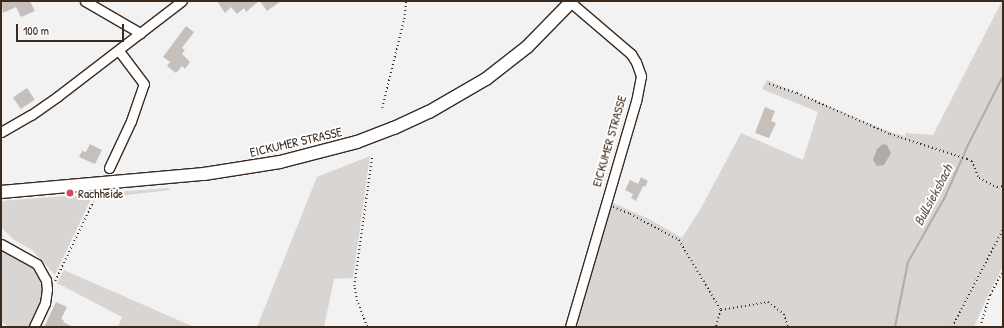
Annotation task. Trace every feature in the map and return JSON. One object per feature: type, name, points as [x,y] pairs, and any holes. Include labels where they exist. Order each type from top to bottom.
[{"type":"main road","name":"EICKUMER STRASSE","points":[[1,192],[204,174],[280,162],[357,142],[430,112],[464,93],[508,63],[560,15],[570,1]]},
{"type":"street","points":[[85,1],[140,33]]},
{"type":"street","points":[[1,132],[31,115],[119,51],[182,1]]},
{"type":"street","name":"EICKUMER STRASSE","points":[[570,1],[631,54],[636,62],[641,76],[636,101],[570,327]]},
{"type":"street","points":[[109,168],[131,121],[144,84],[119,51]]},
{"type":"street","points":[[1,244],[37,264],[46,280],[47,289],[45,303],[34,327]]},
{"type":"path","points":[[382,108],[404,19],[406,1]]},
{"type":"path","points":[[769,84],[797,93],[880,130],[972,161],[979,178],[997,187],[1003,186]]},
{"type":"path","points":[[367,327],[357,301],[354,286],[372,157]]},
{"type":"path","points":[[47,289],[53,284],[93,202]]},
{"type":"path","points":[[606,204],[630,214],[679,240],[721,310],[716,327]]},
{"type":"path","points":[[952,327],[1003,229]]},
{"type":"path","points":[[980,327],[990,295],[1003,271]]},
{"type":"path","points":[[721,310],[768,302],[784,314],[788,327]]},
{"type":"shaded area","points":[[1002,1],[1003,266],[974,327],[575,327],[611,202],[651,220],[682,238],[701,208],[741,133],[803,160],[818,112],[762,89],[767,80],[890,132],[905,136],[906,133],[933,135]]},
{"type":"shaded area","points":[[883,144],[887,145],[891,153],[884,165],[877,166],[873,160],[877,149]]},
{"type":"shaded area","points":[[370,156],[353,278],[334,279],[324,327],[257,327],[317,177]]},
{"type":"shaded area","points":[[168,188],[171,190],[91,199],[55,275],[32,250],[14,240],[1,227],[1,201]]},
{"type":"shaded area","points":[[1,248],[20,257],[35,269],[43,284],[42,303],[30,327],[9,327],[1,322]]},
{"type":"shaded area","points":[[64,270],[194,327],[118,327],[122,317],[57,283]]},
{"type":"building","points":[[1,1],[30,1],[35,11],[21,17],[16,7],[3,13]]},
{"type":"building","points":[[217,1],[259,1],[246,12],[244,8],[237,14],[231,7],[225,13]]},
{"type":"building","points":[[260,1],[281,1],[267,11]]},
{"type":"building","points":[[186,26],[194,32],[182,48],[185,50],[182,54],[190,62],[185,69],[182,66],[176,73],[167,66],[170,62],[163,57]]},
{"type":"building","points":[[27,88],[35,100],[21,109],[13,98]]},
{"type":"building","points":[[765,107],[775,111],[771,121],[776,123],[769,138],[755,133]]},
{"type":"building","points":[[90,144],[102,150],[95,164],[79,157],[82,151],[86,152]]},
{"type":"building","points":[[641,177],[648,181],[645,187],[643,186],[636,201],[631,198],[633,194],[625,190],[630,180],[638,184]]},
{"type":"building","points":[[56,302],[67,307],[61,319],[64,320],[63,322],[73,327],[44,327]]},
{"type":"waterway","name":"Bullsieksbach","points":[[895,327],[908,262],[944,199],[968,145],[1003,76]]},
{"type":"place","name":"Rachheide","points":[[70,193]]}]
